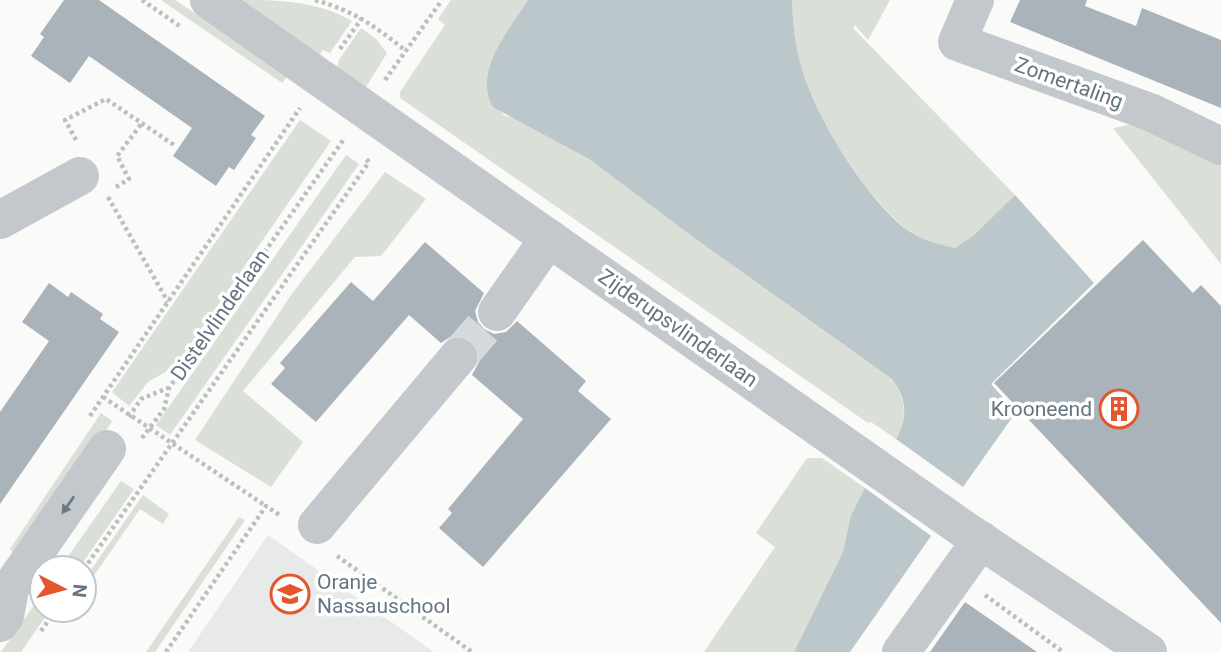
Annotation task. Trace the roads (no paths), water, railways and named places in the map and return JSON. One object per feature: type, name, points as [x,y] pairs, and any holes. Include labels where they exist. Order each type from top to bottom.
[{"type":"street","name":"Zijderupsvlinderlaan","points":[[209,0],[309,93],[353,125],[549,238],[973,535],[1149,652]]},
{"type":"street","name":"Zomertaling","points":[[975,0],[957,42],[1150,113],[1221,146]]},
{"type":"street","points":[[0,220],[93,185]]},
{"type":"street","points":[[497,312],[549,238]]},
{"type":"street","points":[[314,534],[458,357]]},
{"type":"street","points":[[2,617],[10,589],[97,434]]},
{"type":"street","points":[[901,652],[956,574],[973,535]]},
{"type":"tunnel","points":[[458,357],[497,312]]},
{"type":"place","name":"Krooneend","points":[[1119,409]]},
{"type":"place","name":"Oranje Nassauschool","points":[[290,594]]}]
